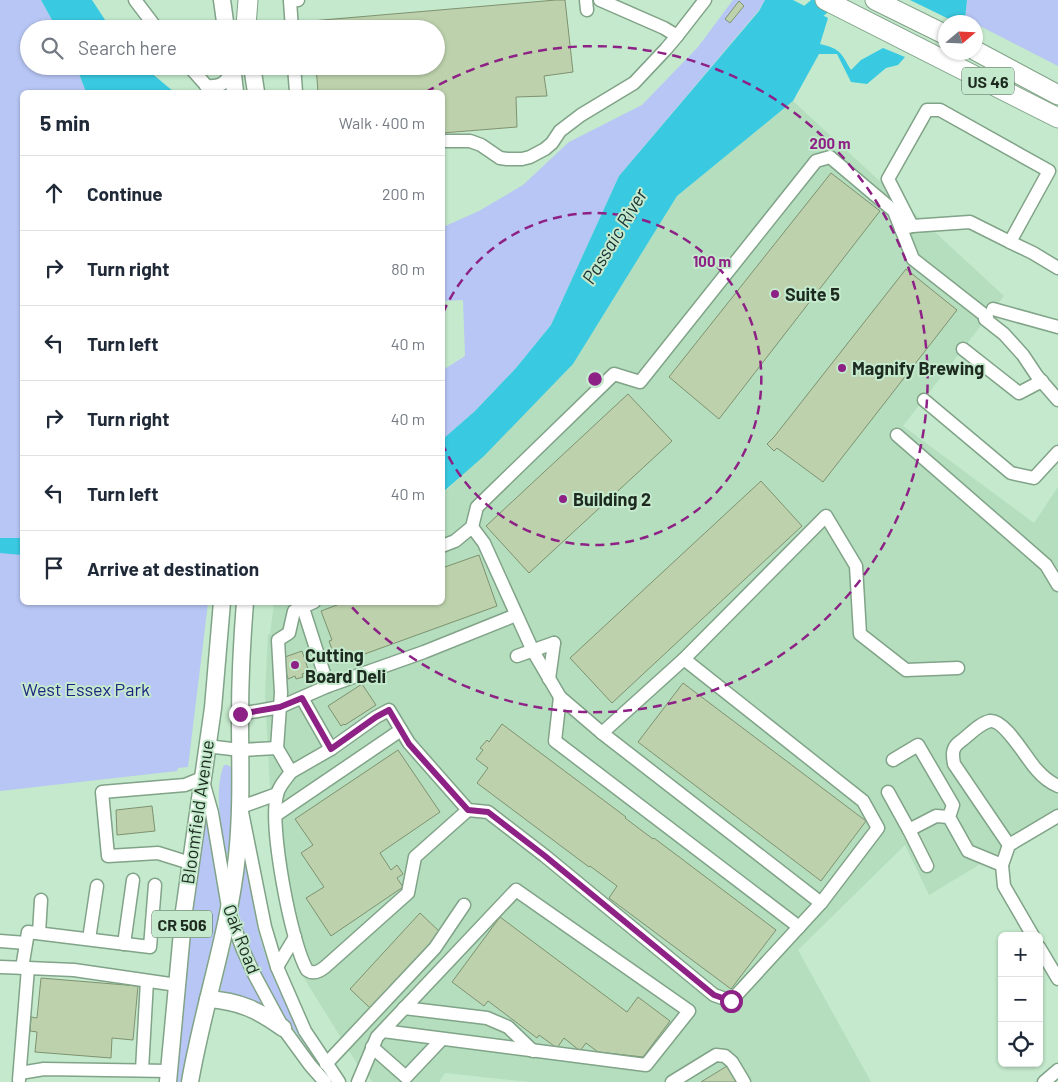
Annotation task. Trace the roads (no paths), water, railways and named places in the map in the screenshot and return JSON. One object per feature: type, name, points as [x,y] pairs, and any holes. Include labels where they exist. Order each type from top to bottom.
[{"type":"highway","points":[[247,20],[248,0]]},
{"type":"highway","name":"US 46","points":[[826,0],[1058,118]]},
{"type":"highway","points":[[875,0],[938,31]]},
{"type":"highway","name":"US 46","points":[[983,55],[1058,95]]},
{"type":"main road","points":[[222,0],[225,20]]},
{"type":"main road","points":[[242,0],[245,20]]},
{"type":"main road","points":[[233,75],[235,90]]},
{"type":"main road","points":[[253,75],[256,90]]},
{"type":"main road","name":"Bloomfield Avenue","points":[[168,1076],[190,863],[212,708],[222,605]]},
{"type":"main road","name":"Bloomfield Avenue","points":[[190,1082],[229,913],[237,856],[245,605]]},
{"type":"main road","points":[[208,999],[241,1004],[283,1028]]},
{"type":"street","points":[[135,0],[150,20]]},
{"type":"street","points":[[291,20],[290,1],[298,0]]},
{"type":"street","points":[[600,0],[622,17],[664,28],[676,36]]},
{"type":"street","points":[[445,141],[462,140],[481,144],[500,158],[522,159],[530,157],[552,143],[560,131],[596,101],[627,82],[666,49],[705,0]]},
{"type":"street","points":[[197,75],[209,89],[222,85],[228,75]]},
{"type":"street","points":[[295,75],[296,90]]},
{"type":"street","points":[[1010,242],[1049,171],[940,110],[927,110],[888,179],[907,227],[912,259],[988,315],[1023,355],[1039,379],[1058,400]]},
{"type":"street","points":[[445,545],[455,541],[472,527],[477,507],[614,374],[640,382],[816,161],[830,157],[894,211],[907,227]]},
{"type":"street","points":[[907,227],[970,222],[1033,253],[1058,268]]},
{"type":"street","points":[[988,315],[1058,326]]},
{"type":"street","points":[[963,349],[1019,393],[1039,379]]},
{"type":"street","points":[[924,400],[1011,473],[1034,478],[1058,452]]},
{"type":"street","points":[[897,435],[1046,565],[1058,585]]},
{"type":"street","points":[[602,733],[684,659],[826,516],[856,566],[860,634],[906,670],[958,668]]},
{"type":"street","points":[[472,527],[484,543],[533,651],[560,697],[602,733],[821,903]]},
{"type":"street","points":[[291,772],[277,748],[280,707],[278,640],[289,633],[294,611],[308,605],[328,686]]},
{"type":"street","points":[[240,714],[280,707],[328,686],[424,652],[516,615]]},
{"type":"street","points":[[517,656],[554,643],[550,679]]},
{"type":"street","points":[[468,810],[415,857],[408,892],[325,967],[316,972],[307,970],[289,914],[278,850],[277,794],[291,772],[331,749],[389,710],[409,744],[468,810],[488,812],[553,862],[714,995],[731,1001],[821,903],[878,828],[863,801],[684,659]]},
{"type":"street","points":[[560,697],[554,741],[799,927]]},
{"type":"street","points":[[302,698],[331,749]]},
{"type":"street","points":[[1009,844],[954,764],[952,753],[955,745],[982,725],[990,721],[998,722],[1011,736],[1035,769],[1048,782],[1058,786]]},
{"type":"street","points":[[276,815],[401,730]]},
{"type":"street","points":[[893,760],[918,745],[952,805],[949,817],[968,851],[1002,865]]},
{"type":"street","points":[[207,746],[240,750],[277,748]]},
{"type":"street","points":[[190,863],[158,853],[108,856],[102,792],[185,785],[202,778]]},
{"type":"street","name":"Oak Road","points":[[202,778],[212,813],[229,913],[254,974],[283,1028],[325,1082]]},
{"type":"street","points":[[888,792],[927,866]]},
{"type":"street","points":[[240,808],[277,794]]},
{"type":"street","name":"Oak Road","points":[[240,808],[265,927],[276,968],[302,1024],[339,1082]]},
{"type":"street","points":[[909,830],[936,816],[949,817]]},
{"type":"street","points":[[1031,932],[1004,886],[1002,865],[1009,844],[1058,816]]},
{"type":"street","points":[[124,944],[133,880]]},
{"type":"street","points":[[155,885],[150,947],[28,932],[20,1078],[44,1069],[142,1070],[168,1076]]},
{"type":"street","points":[[89,939],[97,886]]},
{"type":"street","points":[[358,1082],[377,1037],[516,890],[689,1011],[646,1065],[383,1031]]},
{"type":"street","points":[[39,933],[41,900]]},
{"type":"street","points":[[326,1064],[435,948],[464,905]]},
{"type":"street","points":[[276,968],[295,937]]},
{"type":"street","points":[[0,940],[26,943]]},
{"type":"street","points":[[1043,954],[1058,979]]},
{"type":"street","points":[[0,967],[74,970],[177,984]]},
{"type":"street","points":[[142,1070],[147,980]]},
{"type":"street","points":[[404,1008],[487,1018],[508,1027],[533,1051]]},
{"type":"street","points":[[372,1047],[406,1077],[442,1039]]},
{"type":"street","points":[[672,1082],[716,1055],[725,1056],[732,1062],[744,1082]]},
{"type":"street","points":[[1044,1082],[1058,1070]]},
{"type":"water","points":[[41,0],[92,0],[105,20],[52,20]]},
{"type":"water","points":[[765,0],[793,0],[828,18],[820,44],[840,52],[851,70],[861,60],[883,48],[905,57],[898,65],[886,68],[867,84],[851,82],[837,54],[819,54],[793,101],[677,196],[573,364],[484,456],[445,490],[445,437],[475,411],[516,368],[551,325],[619,176],[759,11]]},
{"type":"water","points":[[910,0],[967,0],[965,15],[941,15]]},
{"type":"water","points":[[79,75],[154,75],[172,90],[85,90]]},
{"type":"water","points":[[0,538],[20,538],[20,555],[0,553]]},
{"type":"waterway","name":"Passaic River","points":[[793,28],[827,0]]},
{"type":"place","name":"Suite 5","points":[[775,294]]},
{"type":"place","name":"Magnify Brewing","points":[[842,368]]},
{"type":"place","name":"Building 2","points":[[563,499]]},
{"type":"place","name":"Cutting Board Deli","points":[[295,665]]},
{"type":"park label","name":"West Essex Park","points":[[86,689]]}]
